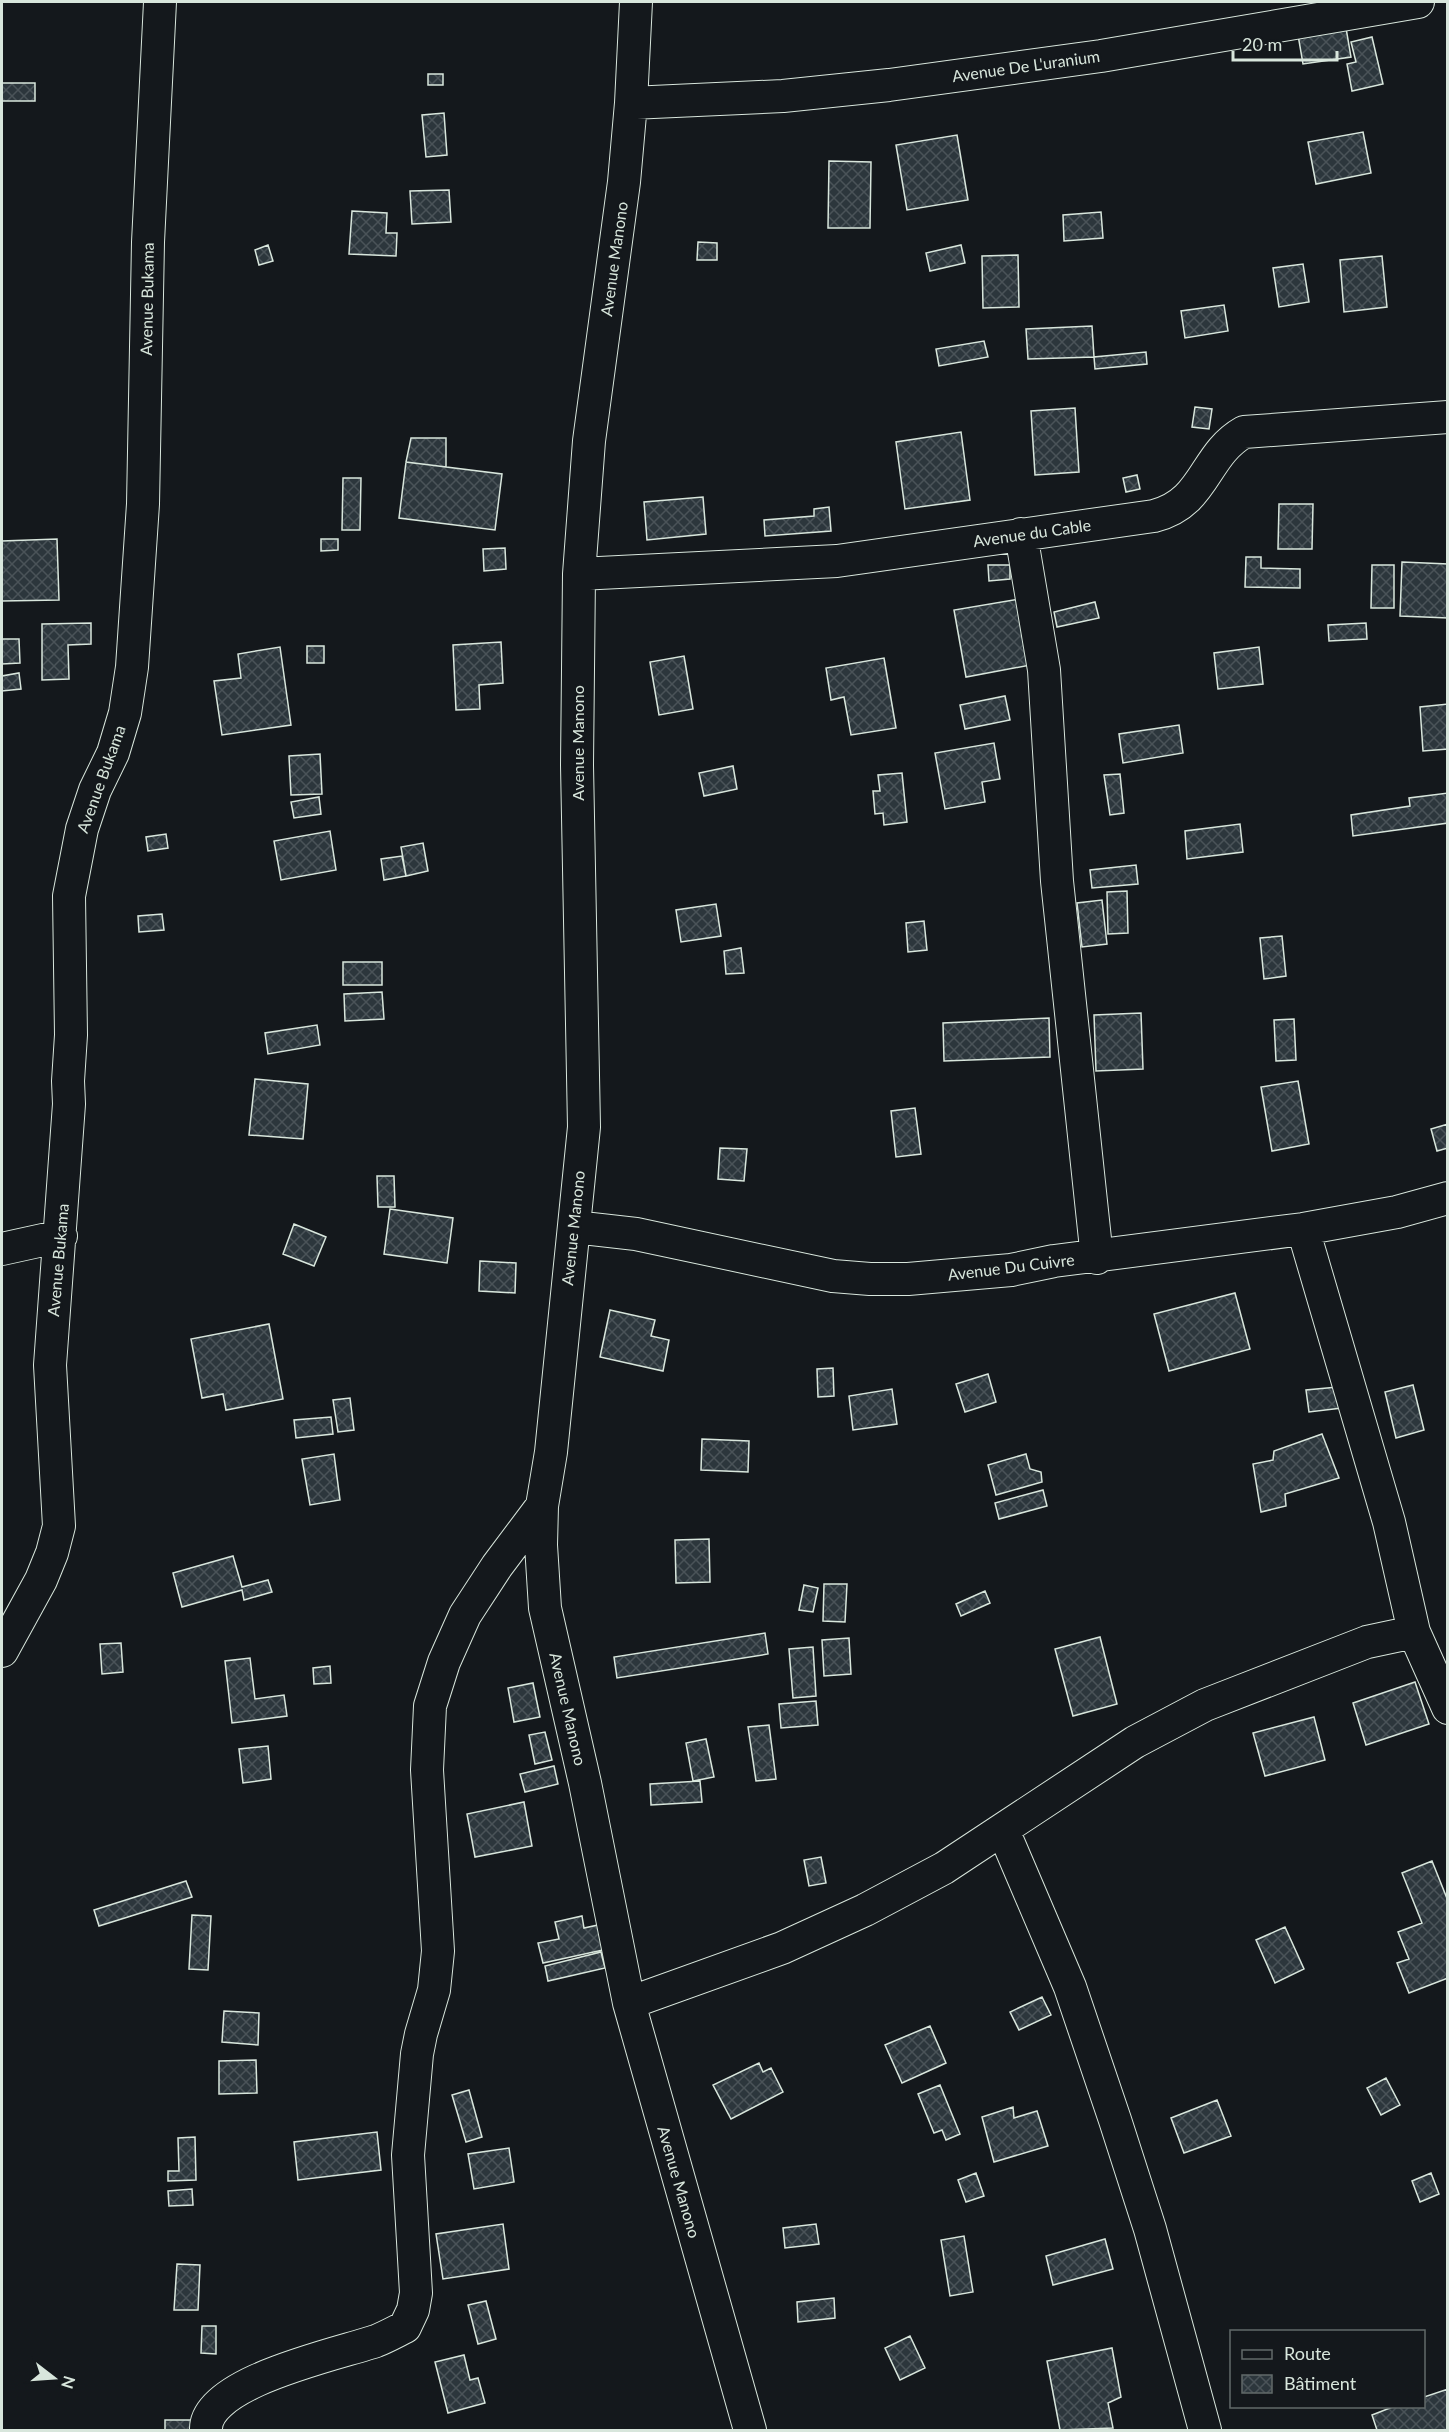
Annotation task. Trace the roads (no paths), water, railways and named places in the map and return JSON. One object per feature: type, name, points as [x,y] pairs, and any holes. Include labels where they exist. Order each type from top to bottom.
[{"type":"street","name":"Avenue Bukama","points":[[2,1651],[41,1580],[52,1553],[59,1526],[50,1365],[61,1236],[71,1035],[69,896],[82,829],[95,790],[113,753],[125,713],[132,667],[143,504],[148,242],[160,2]]},
{"type":"street","name":"Avenue Manono","points":[[636,2],[631,103],[614,266],[589,441],[579,574],[577,765],[584,1127],[551,1452],[542,1506],[545,1608],[585,1783],[629,2003],[750,2430]]},
{"type":"street","name":"Avenue De L'uranium","points":[[631,103],[748,98],[889,86],[1101,56],[1418,2]]},
{"type":"street","name":"Avenue du Cable","points":[[579,574],[837,561],[1154,516],[1171,512],[1185,502],[1227,443],[1244,432],[1448,417]]},
{"type":"street","points":[[1020,534],[1044,670],[1057,881],[1097,1258]]},
{"type":"street","name":"Avenue Du Cuivre","points":[[574,1227],[636,1234],[832,1276],[908,1279],[1011,1270],[1054,1262],[1303,1229],[1397,1212],[1448,1198]]},
{"type":"street","points":[[1303,1229],[1389,1522],[1414,1632],[1448,1708]]},
{"type":"street","points":[[2,1248],[61,1236]]},
{"type":"street","points":[[206,2430],[213,2408],[235,2391],[261,2377],[378,2340],[405,2327],[413,2310],[416,2293],[408,2155],[417,2054],[434,1990],[438,1951],[427,1770],[430,1706],[444,1662],[465,1615],[497,1566],[542,1506]]},
{"type":"street","points":[[629,2003],[782,1948],[855,1915],[944,1868],[1135,1742],[1205,1705],[1367,1642],[1414,1632]]},
{"type":"street","points":[[1003,1830],[1070,1987],[1112,2109],[1150,2229],[1205,2430]]}]
